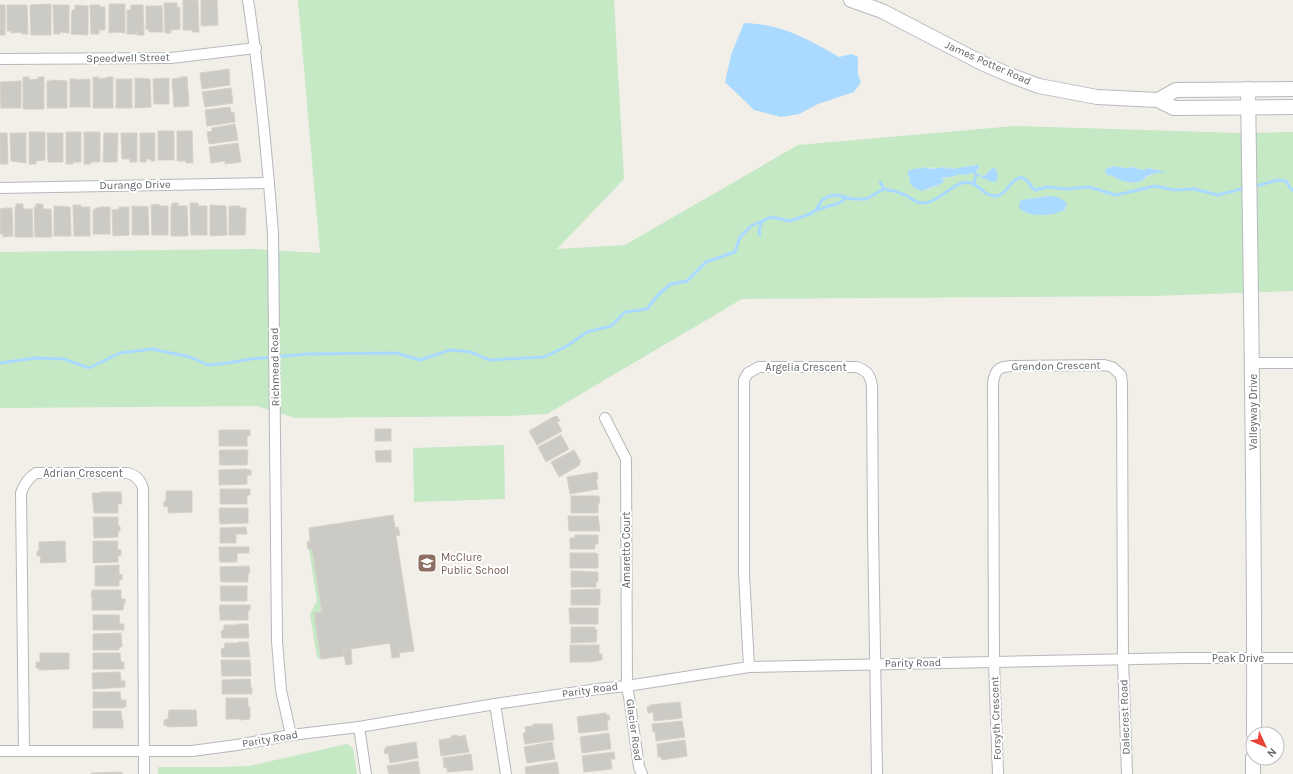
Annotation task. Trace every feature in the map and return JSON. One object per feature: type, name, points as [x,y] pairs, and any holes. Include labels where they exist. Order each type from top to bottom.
[{"type":"street","name":"Richmead Road","points":[[248,0],[256,48],[273,233],[277,641],[281,690],[291,735]]},
{"type":"street","name":"James Potter Road","points":[[851,0],[882,11],[982,63],[1039,86],[1097,97],[1158,100],[1174,108],[1293,107]]},
{"type":"street","name":"Speedwell Street","points":[[0,59],[171,58],[256,48]]},
{"type":"street","name":"Valleyway Drive","points":[[1248,89],[1252,363],[1254,726]]},
{"type":"street","points":[[1158,100],[1176,90],[1293,89]]},
{"type":"street","name":"Durango Drive","points":[[0,188],[269,183]]},
{"type":"street","points":[[1252,363],[1293,363]]},
{"type":"street","name":"Grendon Crescent","points":[[994,662],[993,383],[994,374],[998,370],[1003,367],[1011,366],[1104,365],[1112,367],[1121,375],[1123,659]]},
{"type":"street","name":"Argelia Crescent","points":[[749,667],[744,574],[743,392],[744,380],[748,373],[759,366],[857,367],[865,370],[871,378],[875,664]]},
{"type":"street","name":"Amaretto Court","points":[[605,418],[626,459],[627,686]]},
{"type":"street","name":"Adrian Crescent","points":[[24,750],[21,494],[23,485],[36,473],[133,474],[142,483],[143,489],[144,774]]},
{"type":"street","name":"Peak Drive","points":[[1184,658],[1293,658]]},
{"type":"street","name":"Parity Road","points":[[0,751],[192,751],[238,745],[291,735],[359,727],[495,704],[627,686],[749,667],[1184,658]]},
{"type":"street","name":"Dalecrest Road","points":[[1123,659],[1127,774]]},
{"type":"street","name":"Forsyth Crescent","points":[[994,662],[998,774]]},
{"type":"street","points":[[875,664],[877,774]]},
{"type":"street","name":"Glacier Road","points":[[627,686],[639,767],[642,774]]},
{"type":"street","points":[[495,704],[506,774]]},
{"type":"street","points":[[359,727],[366,774]]},
{"type":"green space","points":[[298,0],[614,0],[624,179],[557,249],[625,245],[798,145],[1015,126],[1240,133],[1293,132],[1293,291],[1152,296],[742,299],[547,414],[508,416],[295,418],[257,406],[0,408],[0,252],[255,249],[320,253]],"holes":[[[977,165],[980,166],[976,172],[982,176],[986,175],[992,168],[991,181],[972,173],[964,175],[957,174],[953,177],[942,178],[944,182],[933,188],[925,190],[913,187],[909,181],[914,174],[926,168],[942,167],[951,169]],[[1113,166],[1127,168],[1132,167],[1143,170],[1150,168],[1165,172],[1158,172],[1139,182],[1133,183],[1106,174],[1105,169]],[[1049,196],[1055,197],[1065,210],[1044,214],[1028,213],[1022,211],[1021,200]]]},
{"type":"green space","points":[[504,445],[505,499],[414,502],[413,448]]},
{"type":"green space","points":[[309,549],[312,549],[322,612],[314,613],[321,659],[317,657],[310,614],[317,601]]},
{"type":"green space","points":[[347,744],[353,748],[357,774],[158,774],[158,767],[249,766]]},
{"type":"water","points":[[744,23],[782,29],[816,44],[839,57],[852,54],[858,57],[858,75],[861,82],[854,92],[818,104],[799,114],[781,117],[754,110],[725,82],[731,55]]},
{"type":"water","points":[[980,165],[976,172],[982,176],[986,175],[992,168],[996,169],[998,176],[996,182],[991,182],[972,173],[964,175],[957,174],[956,176],[942,178],[944,182],[921,191],[913,187],[909,181],[910,178],[908,171],[918,168],[944,167],[946,169],[949,167],[951,169]]},
{"type":"water","points":[[1113,166],[1127,168],[1132,167],[1143,170],[1150,168],[1168,172],[1151,175],[1136,183],[1117,179],[1112,175],[1110,176],[1106,174],[1105,168],[1106,169]]},
{"type":"water","points":[[1049,196],[1058,197],[1066,202],[1067,205],[1065,210],[1053,214],[1040,215],[1026,213],[1019,208],[1021,200]]},
{"type":"building","points":[[183,0],[198,0],[199,32],[183,30]]},
{"type":"building","points":[[201,0],[217,0],[218,25],[201,26]]},
{"type":"building","points":[[164,3],[177,3],[177,8],[180,7],[180,29],[171,30],[171,33],[165,33]]},
{"type":"building","points":[[51,4],[51,35],[31,35],[30,5]]},
{"type":"building","points":[[109,4],[125,4],[125,33],[109,33]]},
{"type":"building","points":[[0,5],[5,5],[5,35],[0,35]]},
{"type":"building","points":[[7,5],[27,5],[28,34],[22,34],[22,32],[11,33],[11,31],[7,31]]},
{"type":"building","points":[[53,5],[69,5],[69,33],[60,32],[60,34],[54,34]]},
{"type":"building","points":[[75,5],[88,6],[88,35],[71,34],[72,10],[75,10]]},
{"type":"building","points":[[90,5],[100,5],[100,7],[105,7],[105,30],[99,30],[99,34],[91,34]]},
{"type":"building","points":[[131,5],[143,5],[144,35],[137,35],[137,31],[136,34],[127,34],[127,10],[131,10]]},
{"type":"building","points":[[146,6],[162,6],[163,32],[149,32],[149,30],[146,29]]},
{"type":"building","points":[[229,69],[230,85],[202,89],[200,73]]},
{"type":"building","points":[[23,77],[29,77],[29,80],[44,77],[44,109],[23,109]]},
{"type":"building","points":[[93,77],[99,77],[99,79],[113,77],[113,108],[93,108]]},
{"type":"building","points":[[180,77],[187,77],[189,106],[174,107],[172,79],[181,78]]},
{"type":"building","points":[[135,78],[150,79],[151,107],[135,108]]},
{"type":"building","points":[[169,78],[169,104],[154,104],[153,79]]},
{"type":"building","points":[[70,79],[90,79],[90,107],[70,107]]},
{"type":"building","points":[[116,79],[132,79],[132,108],[116,108]]},
{"type":"building","points":[[21,81],[21,108],[1,108],[0,82]]},
{"type":"building","points":[[47,81],[67,81],[67,108],[47,108]]},
{"type":"building","points":[[231,88],[233,103],[205,107],[202,92]]},
{"type":"building","points":[[230,107],[231,113],[234,112],[235,122],[207,126],[205,110]]},
{"type":"building","points":[[235,124],[238,140],[209,144],[207,132],[212,131],[212,128]]},
{"type":"building","points":[[158,131],[174,131],[174,160],[158,160]]},
{"type":"building","points":[[177,131],[192,131],[193,163],[177,161]]},
{"type":"building","points":[[29,132],[45,132],[45,160],[36,161],[36,164],[29,164]]},
{"type":"building","points":[[66,132],[81,132],[81,162],[66,164]]},
{"type":"building","points":[[84,132],[100,132],[100,162],[84,164]]},
{"type":"building","points":[[0,133],[7,133],[8,164],[0,164]]},
{"type":"building","points":[[10,133],[26,133],[26,163],[11,161]]},
{"type":"building","points":[[47,133],[63,133],[63,162],[48,162]]},
{"type":"building","points":[[104,133],[118,133],[117,162],[103,162]]},
{"type":"building","points":[[121,133],[137,133],[137,162],[130,162],[130,159],[122,159]]},
{"type":"building","points":[[140,133],[155,133],[155,161],[146,159],[146,162],[140,162]]},
{"type":"building","points":[[238,143],[241,162],[225,164],[225,161],[211,163],[209,147]]},
{"type":"building","points":[[172,203],[178,203],[178,206],[187,206],[188,236],[171,236]]},
{"type":"building","points":[[190,203],[198,203],[198,206],[207,206],[207,235],[191,235]]},
{"type":"building","points":[[16,204],[23,204],[23,209],[32,209],[33,237],[15,237]]},
{"type":"building","points":[[36,204],[43,204],[43,209],[51,209],[52,237],[35,237],[34,207],[36,207]]},
{"type":"building","points":[[159,204],[159,206],[168,206],[168,235],[152,235],[151,205]]},
{"type":"building","points":[[73,205],[90,207],[90,236],[74,236]]},
{"type":"building","points":[[210,205],[226,206],[227,235],[210,236]]},
{"type":"building","points":[[54,206],[70,207],[71,236],[54,236]]},
{"type":"building","points":[[132,206],[148,207],[149,235],[132,235]]},
{"type":"building","points":[[229,206],[240,206],[240,208],[246,208],[245,235],[229,235]]},
{"type":"building","points":[[100,207],[110,207],[110,234],[93,234],[93,210]]},
{"type":"building","points":[[119,207],[129,207],[129,235],[113,236],[112,210],[119,209]]},
{"type":"building","points":[[12,208],[13,236],[3,237],[3,234],[0,234],[0,209]]},
{"type":"building","points":[[557,416],[560,421],[557,422],[562,431],[537,445],[529,431]]},
{"type":"building","points":[[375,429],[391,429],[391,441],[375,441]]},
{"type":"building","points":[[219,430],[250,430],[250,436],[247,436],[247,446],[219,446]]},
{"type":"building","points":[[561,435],[569,449],[546,462],[538,447]]},
{"type":"building","points":[[220,450],[248,450],[247,465],[220,465]]},
{"type":"building","points":[[391,450],[391,462],[376,462],[375,451]]},
{"type":"building","points":[[574,450],[581,462],[579,463],[580,465],[559,477],[551,462]]},
{"type":"building","points":[[219,470],[251,470],[251,475],[247,475],[247,484],[219,485]]},
{"type":"building","points":[[597,472],[598,479],[596,480],[598,489],[570,494],[567,477]]},
{"type":"building","points":[[220,489],[250,489],[250,495],[247,495],[247,504],[220,504]]},
{"type":"building","points":[[166,491],[192,491],[192,512],[168,513],[168,506],[164,507],[164,501],[166,501]]},
{"type":"building","points":[[121,492],[122,504],[118,504],[118,513],[94,513],[92,493]]},
{"type":"building","points":[[571,496],[599,496],[600,503],[598,503],[598,513],[571,513]]},
{"type":"building","points":[[220,508],[248,508],[248,523],[220,524]]},
{"type":"building","points":[[393,515],[395,528],[398,527],[400,535],[396,536],[414,651],[399,653],[400,657],[392,658],[390,643],[343,650],[344,656],[321,659],[314,613],[322,612],[312,549],[308,549],[307,542],[310,541],[309,528]]},
{"type":"building","points":[[568,516],[598,516],[600,531],[569,531]]},
{"type":"building","points":[[93,517],[118,517],[118,526],[120,526],[120,531],[118,531],[118,537],[94,538]]},
{"type":"building","points":[[246,527],[247,534],[237,534],[236,543],[220,543],[220,528]]},
{"type":"building","points":[[575,535],[598,535],[598,544],[595,544],[595,549],[570,549],[570,538],[575,538]]},
{"type":"building","points":[[65,541],[66,562],[40,563],[41,556],[37,556],[37,551],[39,551],[39,542]]},
{"type":"building","points":[[93,541],[118,541],[117,549],[121,550],[121,555],[118,556],[118,562],[93,563]]},
{"type":"building","points":[[219,547],[249,547],[249,553],[238,553],[237,562],[220,562]]},
{"type":"building","points":[[570,553],[598,554],[598,568],[570,568]]},
{"type":"building","points":[[119,565],[119,575],[122,574],[122,580],[119,580],[119,586],[95,586],[95,566]]},
{"type":"building","points":[[249,566],[250,573],[248,573],[248,582],[221,582],[220,567]]},
{"type":"building","points":[[571,571],[598,572],[598,582],[596,581],[596,587],[571,587]]},
{"type":"building","points":[[220,586],[247,586],[247,601],[221,601]]},
{"type":"building","points":[[600,589],[600,605],[571,605],[571,590]]},
{"type":"building","points":[[92,590],[121,590],[121,599],[125,599],[123,610],[92,610]]},
{"type":"building","points":[[220,605],[250,605],[248,620],[220,620]]},
{"type":"building","points":[[569,608],[598,608],[598,624],[570,624]]},
{"type":"building","points":[[93,615],[119,615],[120,624],[124,624],[124,630],[93,630]]},
{"type":"building","points":[[248,624],[249,638],[222,638],[221,633],[222,630],[224,630],[224,625]]},
{"type":"building","points":[[571,627],[595,627],[595,630],[597,630],[596,642],[571,643]]},
{"type":"building","points":[[121,633],[122,647],[119,647],[119,650],[93,650],[93,634]]},
{"type":"building","points":[[248,642],[250,657],[222,657],[221,652],[222,648],[224,649],[225,643]]},
{"type":"building","points":[[570,645],[599,645],[599,654],[602,654],[602,660],[570,662]]},
{"type":"building","points":[[351,649],[352,664],[346,665],[343,650]]},
{"type":"building","points":[[40,653],[69,653],[69,669],[39,670],[39,668],[36,668],[36,662],[40,662]]},
{"type":"building","points":[[93,653],[120,653],[121,662],[124,662],[124,669],[93,669]]},
{"type":"building","points":[[221,660],[250,660],[251,676],[222,676]]},
{"type":"building","points":[[120,672],[121,681],[125,681],[125,687],[93,689],[92,673]]},
{"type":"building","points":[[250,679],[252,694],[222,694],[222,680]]},
{"type":"building","points":[[93,692],[120,692],[121,700],[126,700],[126,707],[93,708]]},
{"type":"building","points":[[226,698],[248,698],[250,719],[226,719]]},
{"type":"building","points":[[680,702],[682,718],[654,721],[653,712],[648,713],[647,707],[650,705]]},
{"type":"building","points":[[169,710],[196,710],[197,726],[164,726],[164,720],[168,719]]},
{"type":"building","points":[[93,711],[121,711],[123,728],[93,728]]},
{"type":"building","points":[[606,713],[606,715],[609,715],[610,720],[607,720],[608,730],[579,733],[577,717]]},
{"type":"building","points":[[682,721],[685,737],[656,741],[652,724]]},
{"type":"building","points":[[533,724],[552,724],[554,740],[525,744],[523,733],[526,733],[525,727],[533,726]]},
{"type":"building","points":[[609,733],[611,749],[582,753],[580,737]]},
{"type":"building","points":[[457,735],[458,737],[465,735],[469,752],[441,756],[439,740],[451,738],[451,736]]},
{"type":"building","points":[[685,740],[687,756],[662,760],[661,757],[658,757],[657,744]]},
{"type":"building","points":[[416,742],[418,758],[390,763],[388,753],[385,754],[384,749],[386,749],[386,747]]},
{"type":"building","points":[[552,742],[555,759],[527,763],[524,747]]},
{"type":"building","points":[[614,752],[615,759],[611,759],[612,769],[584,772],[582,756]]},
{"type":"building","points":[[471,754],[473,770],[447,772],[447,767],[444,768],[443,758]]},
{"type":"building","points":[[418,761],[420,774],[389,774],[387,766]]},
{"type":"building","points":[[557,762],[559,774],[526,774],[525,767]]},
{"type":"building","points":[[122,772],[122,774],[91,774],[91,773]]},
{"type":"waterway","points":[[974,184],[976,175]]},
{"type":"waterway","points":[[0,363],[36,358],[64,359],[89,368],[120,353],[152,349],[190,357],[208,365],[251,359],[308,354],[396,353],[420,360],[450,350],[471,352],[489,360],[544,357],[567,346],[587,332],[611,326],[625,312],[647,309],[658,295],[671,284],[687,281],[706,262],[735,252],[740,237],[751,226],[771,217],[790,221],[810,214],[816,210],[822,200],[829,196],[837,195],[852,199],[866,199],[884,189],[905,195],[921,203],[927,203],[957,185],[967,182],[976,185],[990,195],[1000,195],[1014,181],[1021,178],[1027,180],[1035,190],[1047,187],[1066,189],[1089,187],[1116,195],[1155,186],[1175,190],[1194,189],[1218,195],[1245,188]]},
{"type":"waterway","points":[[1252,187],[1278,180],[1286,181],[1293,190]]},
{"type":"waterway","points":[[880,182],[884,189]]},
{"type":"waterway","points":[[817,210],[839,203],[846,198]]},
{"type":"waterway","points":[[760,235],[759,230],[762,222]]},
{"type":"place","name":"McClure Public School","points":[[427,563]]}]
